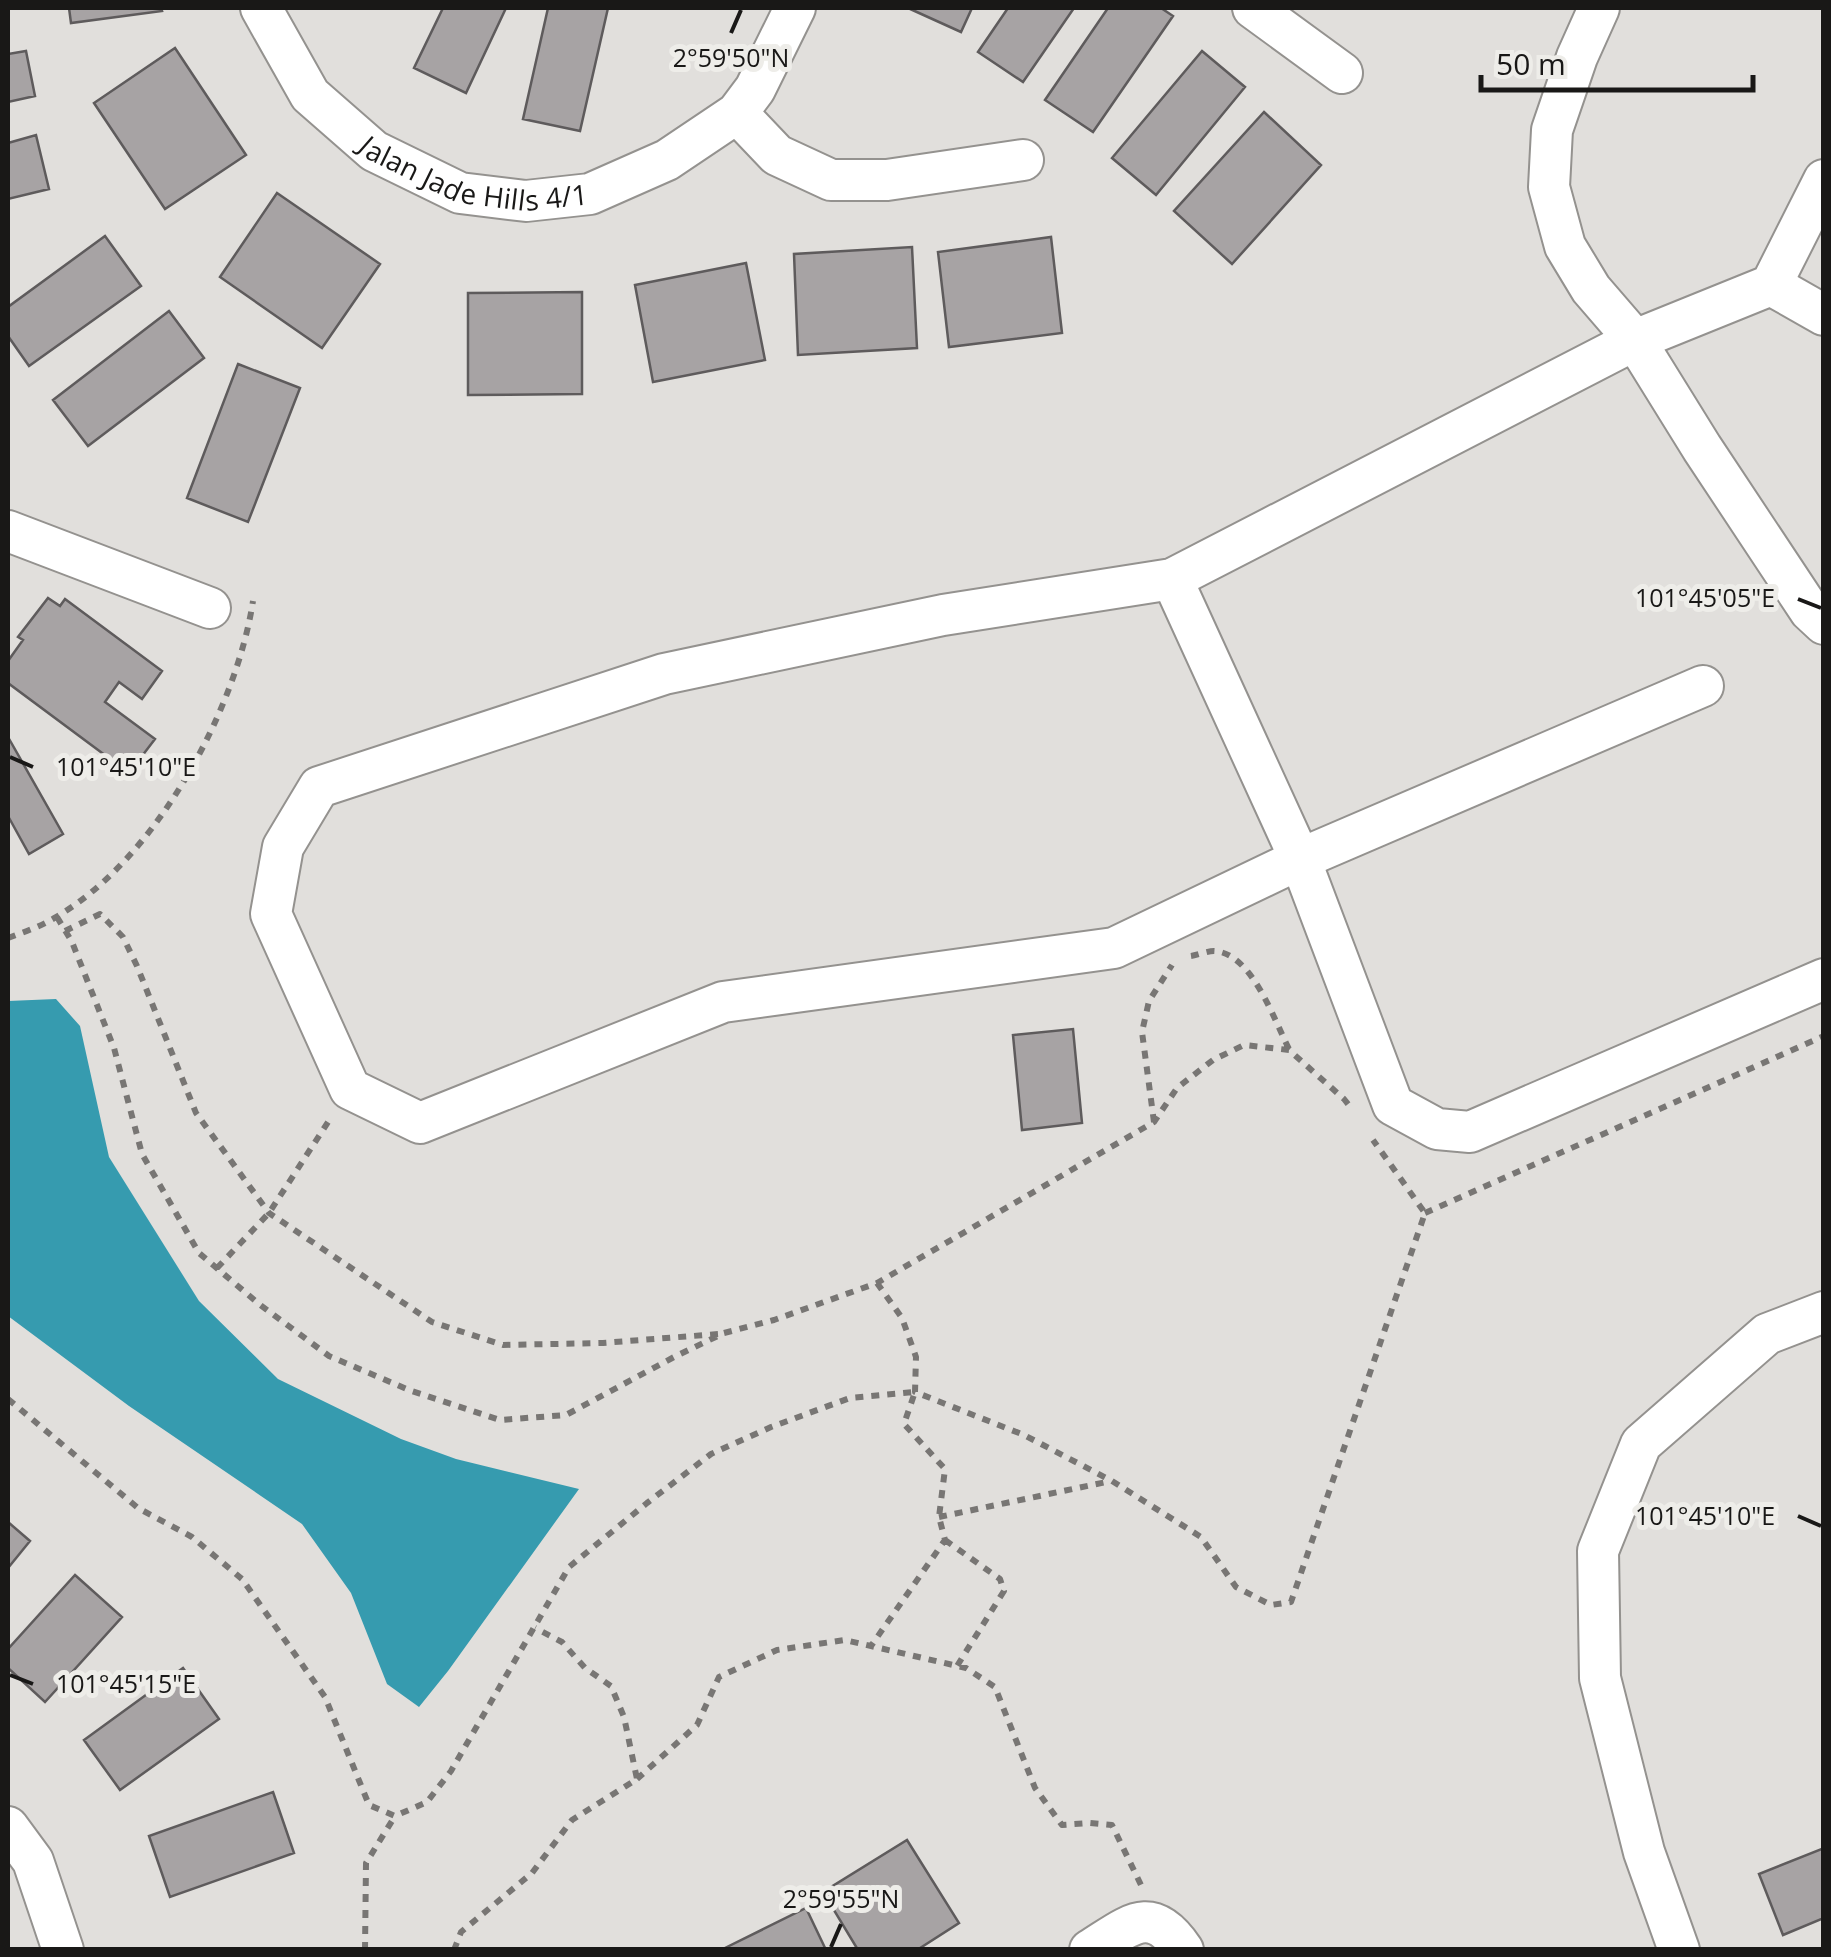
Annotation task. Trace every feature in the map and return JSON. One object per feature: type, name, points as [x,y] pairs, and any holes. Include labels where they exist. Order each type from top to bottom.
[{"type":"street","name":"Jalan Jade Hills 4/1","points":[[261,8],[310,95],[374,151],[460,192],[526,201],[590,194],[668,160],[737,112]]},
{"type":"street","points":[[795,8],[755,89],[737,112],[777,155],[831,180],[887,180],[1023,160]]},
{"type":"street","points":[[1253,8],[1342,73]]},
{"type":"street","points":[[1599,8],[1552,130],[1549,187],[1565,246],[1591,290],[1635,340],[1810,611],[1824,624]]},
{"type":"street","points":[[1703,686],[1300,858],[1114,948],[723,1002],[420,1123],[350,1088],[271,914],[282,846],[319,787],[664,674],[943,615],[1172,579],[1635,340],[1771,285],[1824,180]]},
{"type":"street","points":[[1771,285],[1824,315]]},
{"type":"street","points":[[8,531],[210,608]]},
{"type":"street","points":[[1172,579],[1300,858],[1393,1105],[1438,1129],[1470,1132],[1824,979]]},
{"type":"street","points":[[1678,1950],[1644,1852],[1600,1678],[1598,1552],[1642,1444],[1768,1334],[1824,1312]]},
{"type":"street","points":[[8,1827],[32,1861],[63,1950]]},
{"type":"street","points":[[1090,1950],[1138,1920],[1170,1936]]},
{"type":"path","points":[[8,938],[57,917],[110,877],[172,802],[212,729],[242,657],[253,601]]},
{"type":"path","points":[[66,931],[100,914],[123,937],[196,1113],[269,1213],[432,1322],[503,1345],[603,1343],[724,1333],[774,1320],[877,1283],[1154,1122],[1177,1088],[1213,1060],[1244,1045],[1290,1050]]},
{"type":"path","points":[[57,917],[72,942],[114,1048],[142,1154],[199,1253],[258,1304],[329,1356],[408,1390],[500,1420],[566,1415],[724,1333]]},
{"type":"path","points":[[1188,956],[1214,952],[1231,956],[1247,967],[1290,1050],[1344,1098],[1356,1115]]},
{"type":"path","points":[[1154,1122],[1142,1032],[1149,1001],[1175,959]]},
{"type":"path","points":[[365,1950],[366,1863],[395,1816],[427,1802],[451,1771],[569,1567],[710,1454],[850,1398],[914,1392],[1024,1435],[1112,1481],[1201,1537],[1236,1587],[1270,1606],[1291,1602],[1425,1212],[1824,1036]]},
{"type":"path","points":[[216,1268],[269,1213],[350,1088]]},
{"type":"path","points":[[1368,1131],[1425,1212]]},
{"type":"path","points":[[877,1283],[902,1318],[916,1357],[914,1392],[904,1424],[945,1469],[939,1518],[946,1540],[1000,1579],[1004,1591],[956,1666]]},
{"type":"path","points":[[8,1399],[138,1508],[192,1538],[242,1579],[325,1698],[369,1804],[395,1816]]},
{"type":"path","points":[[939,1518],[1112,1481]]},
{"type":"path","points":[[871,1646],[946,1540]]},
{"type":"path","points":[[535,1628],[562,1642],[584,1668],[611,1686],[624,1717],[636,1779]]},
{"type":"path","points":[[454,1950],[461,1932],[532,1873],[572,1820],[636,1779],[697,1725],[719,1677],[777,1650],[846,1640],[966,1668],[995,1687],[1035,1788],[1062,1826],[1112,1825],[1170,1936]]},
{"type":"water","points":[[56,999],[80,1026],[109,1157],[199,1301],[278,1379],[401,1439],[456,1459],[579,1489],[419,1707],[387,1684],[351,1593],[302,1524],[129,1406],[8,1316],[8,1001]]},
{"type":"building","points":[[69,8],[161,8],[162,11],[71,23]]},
{"type":"building","points":[[443,8],[506,8],[466,93],[414,68]]},
{"type":"building","points":[[548,8],[608,8],[580,131],[523,119]]},
{"type":"building","points":[[908,8],[972,8],[961,32]]},
{"type":"building","points":[[1008,8],[1074,8],[1023,82],[978,52]]},
{"type":"building","points":[[1108,8],[1161,8],[1173,16],[1093,132],[1045,100]]},
{"type":"building","points":[[175,48],[246,155],[165,209],[94,103]]},
{"type":"building","points":[[26,51],[35,96],[8,102],[8,54]]},
{"type":"building","points":[[1202,51],[1245,87],[1156,195],[1112,158]]},
{"type":"building","points":[[1264,112],[1321,165],[1232,264],[1174,211]]},
{"type":"building","points":[[36,135],[49,189],[8,199],[8,143]]},
{"type":"building","points":[[277,193],[380,264],[322,348],[220,277]]},
{"type":"building","points":[[105,236],[141,286],[29,366],[8,336],[8,307]]},
{"type":"building","points":[[1051,237],[1062,333],[949,347],[938,252]]},
{"type":"building","points":[[912,247],[917,348],[798,355],[794,254]]},
{"type":"building","points":[[746,263],[765,360],[653,382],[635,285]]},
{"type":"building","points":[[582,292],[582,394],[468,395],[468,293]]},
{"type":"building","points":[[169,311],[204,358],[88,446],[53,400]]},
{"type":"building","points":[[238,364],[300,388],[248,522],[187,498]]},
{"type":"building","points":[[48,598],[60,606],[65,599],[162,671],[142,699],[119,682],[105,702],[155,739],[129,773],[8,683],[8,661],[23,640],[18,637]]},
{"type":"building","points":[[8,737],[63,834],[29,854],[8,816]]},
{"type":"building","points":[[1073,1029],[1082,1123],[1022,1130],[1013,1035]]},
{"type":"building","points":[[8,1522],[30,1541],[8,1568]]},
{"type":"building","points":[[75,1575],[122,1617],[45,1702],[8,1668],[8,1649]]},
{"type":"building","points":[[183,1668],[219,1719],[120,1790],[84,1740]]},
{"type":"building","points":[[273,1792],[294,1853],[170,1897],[149,1836]]},
{"type":"building","points":[[907,1840],[959,1923],[917,1950],[858,1950],[823,1892]]},
{"type":"building","points":[[1824,1848],[1824,1918],[1783,1935],[1759,1874]]},
{"type":"building","points":[[806,1908],[826,1950],[726,1950],[725,1948]]}]
